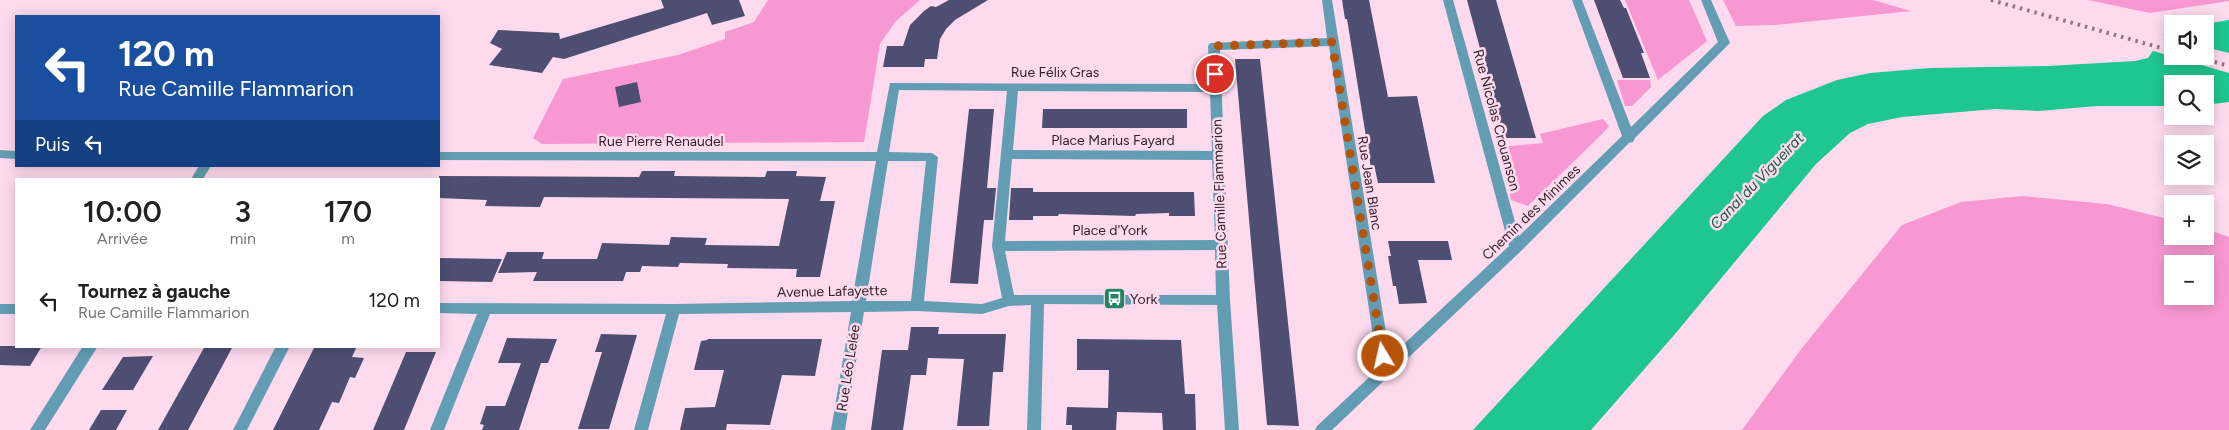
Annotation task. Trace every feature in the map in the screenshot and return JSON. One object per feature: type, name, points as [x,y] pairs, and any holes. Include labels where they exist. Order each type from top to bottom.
[{"type":"street","name":"Rue Jean Blanc","points":[[1327,0],[1332,42],[1385,372]]},
{"type":"street","name":"Rue Nicolas Crouanson","points":[[1448,0],[1516,247]]},
{"type":"street","points":[[1577,0],[1629,139]]},
{"type":"street","name":"Chemin des Minimes","points":[[1322,430],[1629,139],[1724,43],[1706,0]]},
{"type":"street","name":"Rue Camille Flammarion","points":[[1232,430],[1223,300],[1214,46],[1332,42]]},
{"type":"street","name":"Rue Félix Gras","points":[[894,86],[1215,88]]},
{"type":"street","name":"Rue Léo Lelée","points":[[838,430],[894,86]]},
{"type":"street","points":[[1009,300],[998,246],[1013,87]]},
{"type":"street","points":[[0,154],[15,155]]},
{"type":"street","name":"Place Marius Fayard","points":[[1007,154],[1218,156]]},
{"type":"street","name":"Rue Pierre Renaudel","points":[[440,156],[932,156],[917,306]]},
{"type":"street","points":[[198,178],[204,167]]},
{"type":"street","name":"Place d'York","points":[[998,246],[1222,244]]},
{"type":"street","points":[[1034,430],[1038,299]]},
{"type":"street","name":"Avenue Lafayette","points":[[440,308],[674,309],[917,306],[982,309],[1009,300],[1223,300]]},
{"type":"street","points":[[0,309],[15,309]]},
{"type":"street","points":[[437,430],[485,309]]},
{"type":"street","points":[[641,430],[674,309]]},
{"type":"street","points":[[37,430],[90,348]]},
{"type":"street","points":[[240,430],[282,348]]},
{"type":"shaded area","points":[[768,0],[920,0],[895,22],[880,44],[864,142],[542,144],[533,138],[563,79],[678,55],[725,39],[725,32],[754,22]]},
{"type":"shaded area","points":[[1625,0],[1689,0],[1707,41],[1658,80]]},
{"type":"shaded area","points":[[1723,0],[1873,0],[1911,11],[1775,25],[1736,26]]},
{"type":"shaded area","points":[[2088,0],[2229,0],[2229,1],[2150,13]]},
{"type":"shaded area","points":[[1617,80],[1650,80],[1651,87],[1632,106],[1625,106]]},
{"type":"shaded area","points":[[1603,119],[1609,126],[1528,206],[1511,200],[1499,147],[1543,143],[1540,134]]},
{"type":"shaded area","points":[[2022,196],[2107,204],[2164,218],[2164,245],[2214,245],[2214,232],[2229,237],[2229,430],[1742,430],[1802,348],[1902,225],[1961,202]]},
{"type":"water","name":"Canal du Vigueirat","points":[[2229,20],[2229,102],[2214,104],[2214,75],[2164,75],[2164,106],[2098,106],[2038,111],[1995,109],[1902,117],[1868,124],[1850,133],[1816,164],[1675,334],[1591,430],[1473,430],[1763,116],[1786,100],[1837,80],[1870,73],[1930,68],[2048,66],[2135,61],[2148,58],[2164,34],[2164,65],[2214,65],[2214,22]]},
{"type":"pier","points":[[2160,34],[2164,35],[2164,54],[2150,50]]},
{"type":"pier","points":[[2214,49],[2229,53],[2229,73],[2202,65],[2214,65]]},
{"type":"building","points":[[661,0],[739,0],[745,16],[712,25],[707,13],[564,59],[553,57],[542,73],[489,65],[502,49],[490,43],[498,30],[559,33],[560,39],[664,8]]},
{"type":"building","points":[[949,0],[988,0],[955,20],[946,29],[940,39],[937,59],[925,59],[924,67],[883,67],[887,46],[903,46],[910,25],[924,11],[931,6],[936,7]]},
{"type":"building","points":[[1342,0],[1369,0],[1388,97],[1417,96],[1435,183],[1378,183],[1375,169],[1371,168],[1347,19],[1345,19]]},
{"type":"building","points":[[1467,0],[1496,0],[1536,138],[1504,138]]},
{"type":"building","points":[[1594,0],[1620,0],[1624,8],[1626,8],[1644,53],[1641,53],[1650,78],[1623,78]]},
{"type":"building","points":[[1235,59],[1260,59],[1299,426],[1267,425]]},
{"type":"building","points":[[637,82],[641,102],[619,107],[615,87]]},
{"type":"building","points":[[969,109],[994,109],[987,188],[996,188],[993,220],[984,220],[978,284],[950,283]]},
{"type":"building","points":[[1043,109],[1187,109],[1187,128],[1042,128]]},
{"type":"building","points":[[642,171],[675,171],[674,176],[765,177],[767,171],[797,171],[796,176],[826,177],[820,201],[835,201],[820,277],[796,277],[797,269],[727,268],[728,264],[680,263],[678,267],[642,266],[640,272],[626,272],[623,281],[533,281],[537,272],[498,273],[507,252],[544,252],[542,259],[597,259],[602,243],[669,245],[671,237],[707,238],[705,245],[779,246],[789,199],[544,197],[540,207],[485,206],[487,200],[440,198],[439,176],[639,177]]},
{"type":"building","points":[[1011,188],[1033,188],[1033,192],[1194,192],[1195,216],[1169,216],[1169,213],[1136,214],[1135,216],[1059,214],[1058,216],[1033,216],[1033,220],[1009,220]]},
{"type":"building","points":[[1388,241],[1448,241],[1452,260],[1418,260],[1427,303],[1399,304],[1396,286],[1393,286],[1388,256],[1391,256]]},
{"type":"building","points":[[440,258],[502,259],[492,282],[440,281]]},
{"type":"building","points":[[911,327],[939,327],[938,334],[1006,334],[1003,372],[993,372],[989,426],[957,426],[964,359],[928,358],[926,375],[911,375],[903,430],[871,430],[882,350],[908,350]]},
{"type":"building","points":[[601,334],[637,335],[609,429],[578,429],[602,352],[595,352]]},
{"type":"building","points":[[507,338],[557,339],[548,363],[541,363],[519,430],[482,430],[484,425],[480,424],[486,406],[505,406],[521,363],[498,363]]},
{"type":"building","points":[[708,339],[822,339],[815,376],[782,375],[770,425],[727,424],[726,430],[680,430],[685,408],[715,407],[724,370],[694,370],[701,341]]},
{"type":"building","points":[[1077,339],[1181,340],[1185,394],[1195,394],[1196,430],[1163,430],[1162,413],[1117,412],[1116,430],[1072,430],[1072,425],[1066,425],[1067,407],[1108,408],[1109,370],[1077,370]]},
{"type":"building","points":[[0,346],[41,348],[30,366],[0,365]]},
{"type":"building","points":[[204,348],[232,348],[188,430],[158,430]]},
{"type":"building","points":[[314,348],[356,348],[352,357],[364,358],[355,378],[350,377],[339,403],[332,402],[319,430],[273,430]]},
{"type":"building","points":[[406,352],[436,352],[404,430],[373,430]]},
{"type":"building","points":[[153,356],[133,390],[102,390],[123,357]]},
{"type":"building","points":[[101,410],[127,410],[116,430],[89,430]]},
{"type":"railway","points":[[1991,0],[2164,49]]},
{"type":"railway","points":[[2214,62],[2229,66]]},
{"type":"place","name":"York","points":[[1114,299]]},
{"type":"route","points":[[1215,74],[1214,46],[1332,42],[1383,356]]}]
